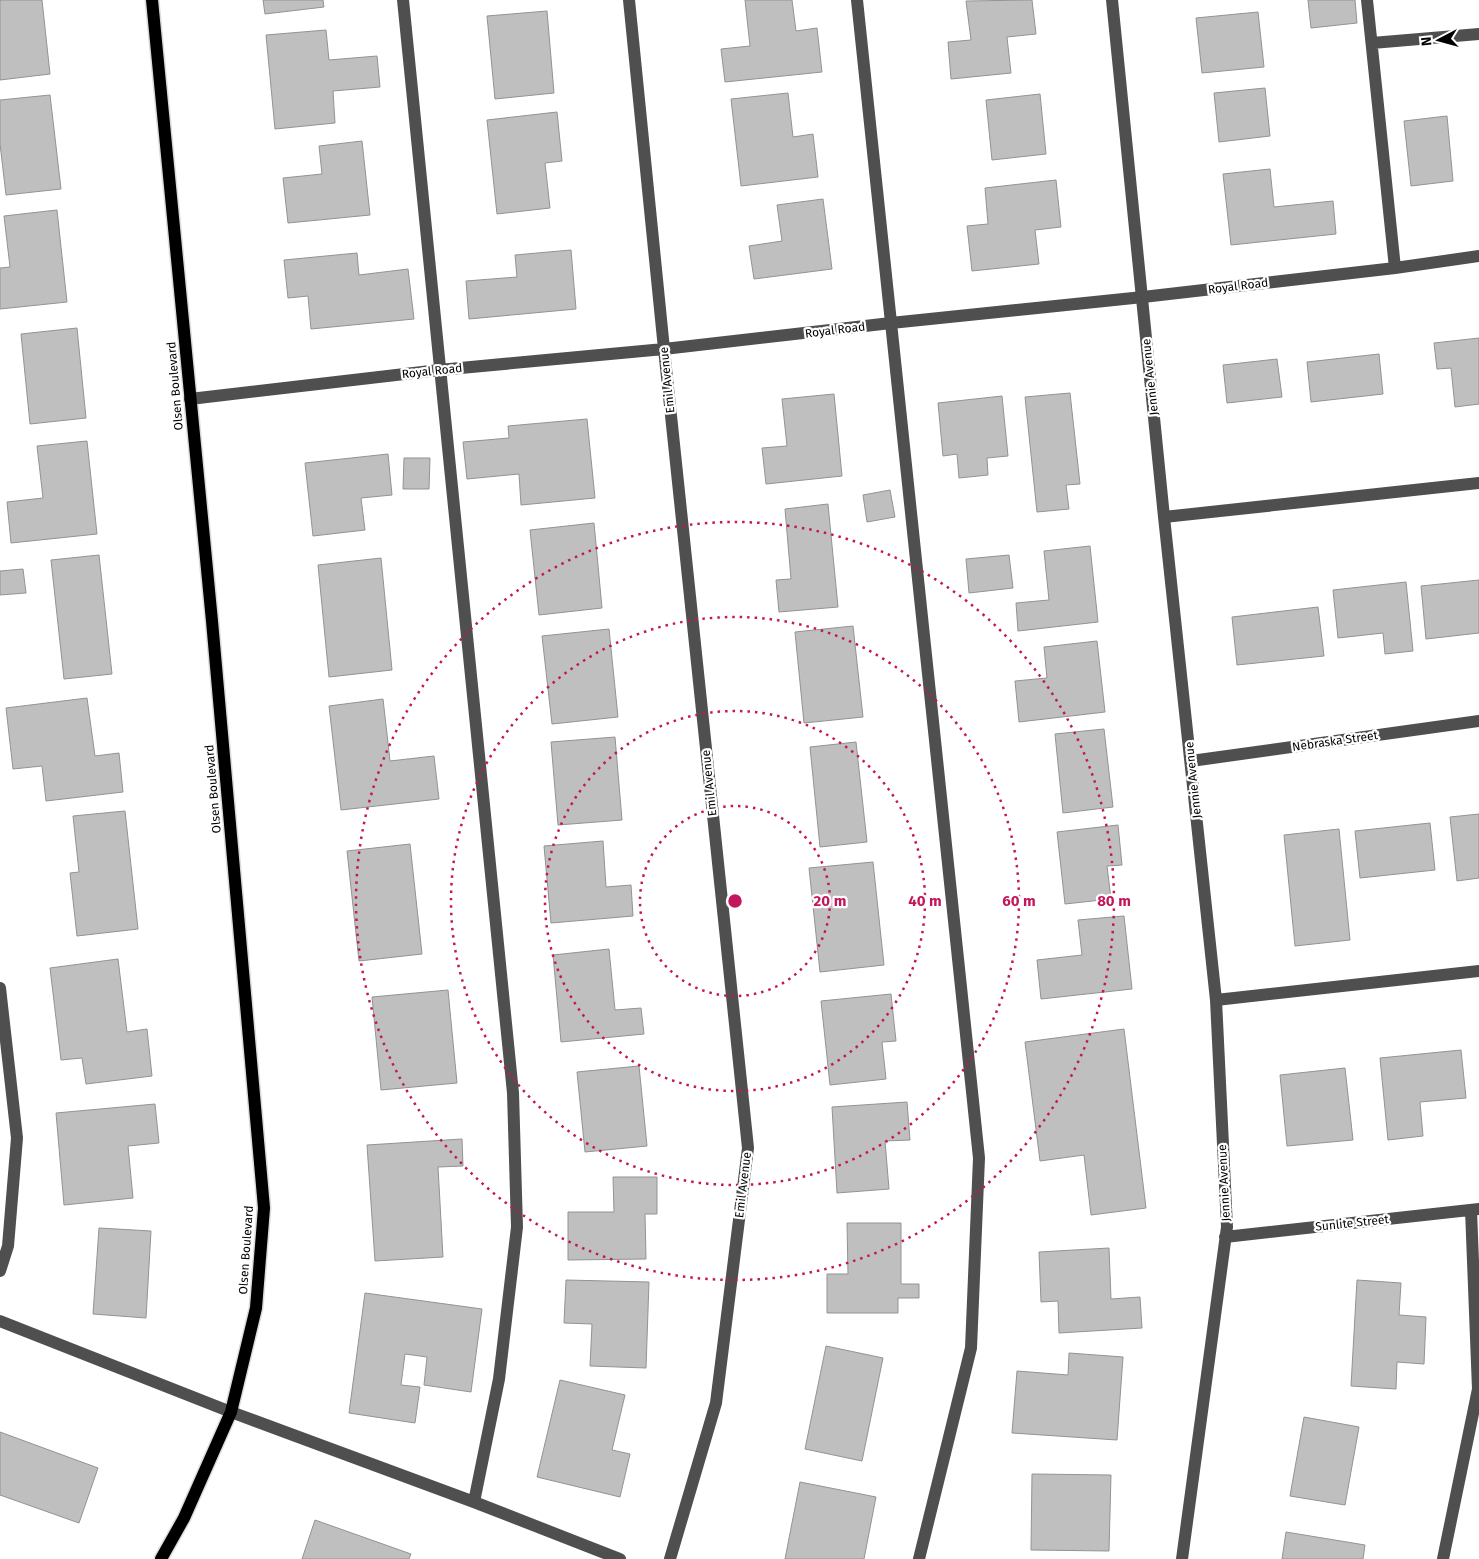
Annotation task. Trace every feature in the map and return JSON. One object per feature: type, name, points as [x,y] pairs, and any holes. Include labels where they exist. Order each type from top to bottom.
[{"type":"main road","name":"Olsen Boulevard","points":[[152,0],[264,1208],[256,1308],[231,1412],[184,1518],[162,1559]]},
{"type":"street","points":[[403,0],[513,1093],[517,1227],[499,1379],[474,1502]]},
{"type":"street","name":"Emil Avenue","points":[[629,0],[748,1148],[716,1403],[670,1559]]},
{"type":"street","points":[[857,0],[979,1158],[970,1348],[919,1559]]},
{"type":"street","name":"Jennie Avenue","points":[[1112,0],[1164,517],[1216,1000],[1226,1227],[1182,1559]]},
{"type":"street","points":[[1367,0],[1395,268]]},
{"type":"street","points":[[1372,43],[1479,34]]},
{"type":"street","name":"Royal Road","points":[[190,399],[439,370],[664,349],[1142,297],[1395,268],[1479,256]]},
{"type":"street","points":[[1164,517],[1479,483]]},
{"type":"street","name":"Nebraska Street","points":[[1191,761],[1479,721]]},
{"type":"street","points":[[1216,1000],[1479,971]]},
{"type":"street","points":[[0,988],[17,1138],[8,1246],[0,1271]]},
{"type":"street","points":[[1443,1559],[1478,1389],[1475,1209]]},
{"type":"street","name":"Sunlite Street","points":[[1225,1237],[1475,1209]]},
{"type":"street","points":[[0,1321],[231,1412],[474,1502],[620,1559]]},
{"type":"building","points":[[0,0],[42,0],[50,74],[0,80]]},
{"type":"building","points":[[263,0],[323,0],[324,7],[265,14]]},
{"type":"building","points":[[745,0],[792,0],[796,31],[817,28],[822,72],[725,82],[721,49],[750,46]]},
{"type":"building","points":[[1032,0],[1036,34],[1007,37],[1011,73],[951,79],[948,42],[971,40],[966,1]]},
{"type":"building","points":[[1308,0],[1355,0],[1357,23],[1311,28]]},
{"type":"building","points":[[547,11],[554,93],[495,99],[487,16]]},
{"type":"building","points":[[1258,12],[1264,67],[1202,73],[1196,18]]},
{"type":"building","points":[[326,30],[329,60],[377,56],[380,87],[333,91],[335,123],[275,129],[266,35]]},
{"type":"building","points":[[1265,88],[1270,136],[1219,142],[1214,93]]},
{"type":"building","points":[[788,93],[793,137],[813,134],[818,177],[741,186],[731,99]]},
{"type":"building","points":[[1040,94],[1046,154],[992,160],[986,100]]},
{"type":"building","points":[[50,95],[61,189],[6,195],[0,144],[0,100]]},
{"type":"building","points":[[557,112],[562,161],[545,163],[550,208],[497,214],[487,120]]},
{"type":"building","points":[[1447,116],[1453,181],[1411,186],[1404,121]]},
{"type":"building","points":[[362,141],[370,215],[288,223],[283,178],[322,174],[319,146]]},
{"type":"building","points":[[1270,169],[1274,207],[1333,201],[1336,234],[1231,245],[1223,174]]},
{"type":"building","points":[[1056,180],[1061,227],[1035,230],[1039,264],[972,271],[967,226],[988,224],[985,188]]},
{"type":"building","points":[[823,199],[832,269],[754,279],[749,246],[782,241],[777,205]]},
{"type":"building","points":[[57,210],[67,302],[0,309],[0,268],[10,267],[4,216]]},
{"type":"building","points":[[571,250],[576,309],[469,319],[466,281],[517,277],[515,255]]},
{"type":"building","points":[[357,253],[359,275],[408,269],[414,319],[311,329],[308,296],[288,298],[284,260]]},
{"type":"building","points":[[77,328],[86,418],[30,424],[21,334]]},
{"type":"building","points":[[1479,338],[1479,404],[1455,407],[1451,368],[1437,369],[1434,343]]},
{"type":"building","points":[[1379,354],[1383,394],[1311,402],[1307,362]]},
{"type":"building","points":[[1277,359],[1282,397],[1227,403],[1223,365]]},
{"type":"building","points":[[1070,393],[1080,484],[1066,485],[1069,509],[1037,512],[1025,397]]},
{"type":"building","points":[[834,394],[842,476],[766,484],[762,448],[787,446],[782,399]]},
{"type":"building","points":[[1002,396],[1008,456],[987,458],[988,475],[959,478],[957,454],[943,456],[938,403]]},
{"type":"building","points":[[587,419],[595,498],[521,505],[519,474],[467,479],[463,442],[509,438],[508,426]]},
{"type":"building","points":[[87,441],[97,534],[11,543],[7,502],[43,498],[37,446]]},
{"type":"building","points":[[388,454],[392,495],[361,498],[365,530],[313,536],[305,463]]},
{"type":"building","points":[[404,458],[430,458],[429,489],[403,489]]},
{"type":"building","points":[[890,490],[895,517],[867,522],[863,495]]},
{"type":"building","points":[[828,504],[838,607],[779,612],[776,580],[791,579],[785,509]]},
{"type":"building","points":[[594,523],[602,608],[539,615],[530,530]]},
{"type":"building","points":[[1090,546],[1098,622],[1018,631],[1016,603],[1049,600],[1044,551]]},
{"type":"building","points":[[99,555],[112,674],[64,679],[51,560]]},
{"type":"building","points":[[1009,555],[1013,588],[969,593],[966,559]]},
{"type":"building","points":[[381,558],[392,670],[329,677],[318,565]]},
{"type":"building","points":[[23,569],[26,593],[0,595],[0,571]]},
{"type":"building","points":[[1479,580],[1479,633],[1426,639],[1421,586]]},
{"type":"building","points":[[1406,582],[1413,651],[1385,654],[1383,633],[1338,638],[1333,590]]},
{"type":"building","points":[[1318,607],[1324,656],[1237,665],[1232,617]]},
{"type":"building","points":[[853,626],[863,717],[804,723],[795,632]]},
{"type":"building","points":[[609,629],[618,717],[552,724],[542,636]]},
{"type":"building","points":[[1097,641],[1105,712],[1019,722],[1015,681],[1047,678],[1044,647]]},
{"type":"building","points":[[87,698],[95,756],[119,753],[123,792],[46,801],[42,766],[13,769],[6,708]]},
{"type":"building","points":[[383,699],[390,761],[434,756],[439,799],[341,810],[329,706]]},
{"type":"building","points":[[1104,729],[1113,807],[1063,813],[1055,734]]},
{"type":"building","points":[[615,737],[622,820],[558,825],[551,742]]},
{"type":"building","points":[[856,742],[867,842],[820,847],[810,747]]},
{"type":"building","points":[[125,811],[138,929],[77,936],[70,873],[79,872],[73,816]]},
{"type":"building","points":[[1479,814],[1479,878],[1457,881],[1450,817]]},
{"type":"building","points":[[1430,823],[1435,870],[1360,878],[1355,831]]},
{"type":"building","points":[[1118,825],[1122,865],[1107,866],[1111,899],[1065,904],[1057,832]]},
{"type":"building","points":[[1339,829],[1350,940],[1295,946],[1284,835]]},
{"type":"building","points":[[603,841],[606,887],[631,885],[633,916],[551,923],[544,846]]},
{"type":"building","points":[[410,844],[422,954],[359,961],[347,851]]},
{"type":"building","points":[[873,862],[884,965],[820,972],[809,868]]},
{"type":"building","points":[[1124,916],[1132,989],[1041,999],[1037,960],[1082,955],[1078,920]]},
{"type":"building","points":[[609,949],[615,1010],[641,1008],[644,1034],[561,1042],[553,955]]},
{"type":"building","points":[[118,959],[127,1032],[147,1029],[152,1076],[86,1084],[82,1058],[61,1060],[50,968]]},
{"type":"building","points":[[448,990],[457,1083],[381,1090],[372,997]]},
{"type":"building","points":[[891,994],[896,1041],[882,1042],[886,1079],[830,1085],[821,1001]]},
{"type":"building","points":[[1124,1029],[1146,1208],[1091,1215],[1084,1155],[1040,1161],[1025,1042]]},
{"type":"building","points":[[1461,1050],[1466,1098],[1420,1102],[1423,1136],[1388,1140],[1380,1058]]},
{"type":"building","points":[[639,1066],[647,1146],[585,1152],[577,1072]]},
{"type":"building","points":[[1345,1068],[1353,1140],[1287,1146],[1280,1075]]},
{"type":"building","points":[[907,1102],[910,1140],[885,1141],[889,1189],[837,1193],[832,1107]]},
{"type":"building","points":[[155,1104],[159,1143],[128,1146],[133,1198],[64,1205],[56,1113]]},
{"type":"building","points":[[462,1139],[463,1166],[438,1167],[443,1257],[375,1261],[367,1145]]},
{"type":"building","points":[[613,1177],[657,1177],[657,1214],[645,1214],[646,1259],[568,1260],[568,1212],[614,1212]]},
{"type":"building","points":[[847,1223],[901,1223],[901,1284],[919,1284],[919,1298],[898,1298],[898,1313],[827,1313],[827,1274],[848,1274]]},
{"type":"building","points":[[99,1228],[151,1231],[146,1318],[93,1314]]},
{"type":"building","points":[[1109,1248],[1111,1299],[1140,1297],[1142,1328],[1059,1333],[1058,1301],[1041,1302],[1039,1252]]},
{"type":"building","points":[[566,1280],[649,1282],[646,1368],[590,1366],[592,1324],[564,1323]]},
{"type":"building","points":[[1357,1280],[1401,1283],[1399,1315],[1426,1317],[1424,1364],[1397,1362],[1396,1389],[1351,1386]]},
{"type":"building","points":[[365,1293],[482,1309],[471,1392],[424,1385],[427,1357],[405,1354],[401,1385],[420,1387],[415,1423],[349,1413]]},
{"type":"building","points":[[826,1346],[883,1358],[862,1461],[805,1449]]},
{"type":"building","points":[[1069,1353],[1123,1357],[1117,1440],[1012,1433],[1017,1371],[1068,1375]]},
{"type":"building","points":[[560,1380],[625,1395],[612,1450],[630,1454],[620,1497],[537,1477]]},
{"type":"building","points":[[1304,1417],[1359,1427],[1345,1505],[1290,1496]]},
{"type":"building","points":[[0,1432],[98,1468],[79,1523],[0,1495]]},
{"type":"building","points":[[1032,1474],[1111,1475],[1109,1551],[1031,1550]]},
{"type":"building","points":[[800,1482],[876,1497],[864,1559],[785,1559]]},
{"type":"building","points":[[315,1520],[411,1554],[409,1559],[302,1559]]},
{"type":"building","points":[[1286,1532],[1365,1545],[1363,1559],[1282,1559]]}]
